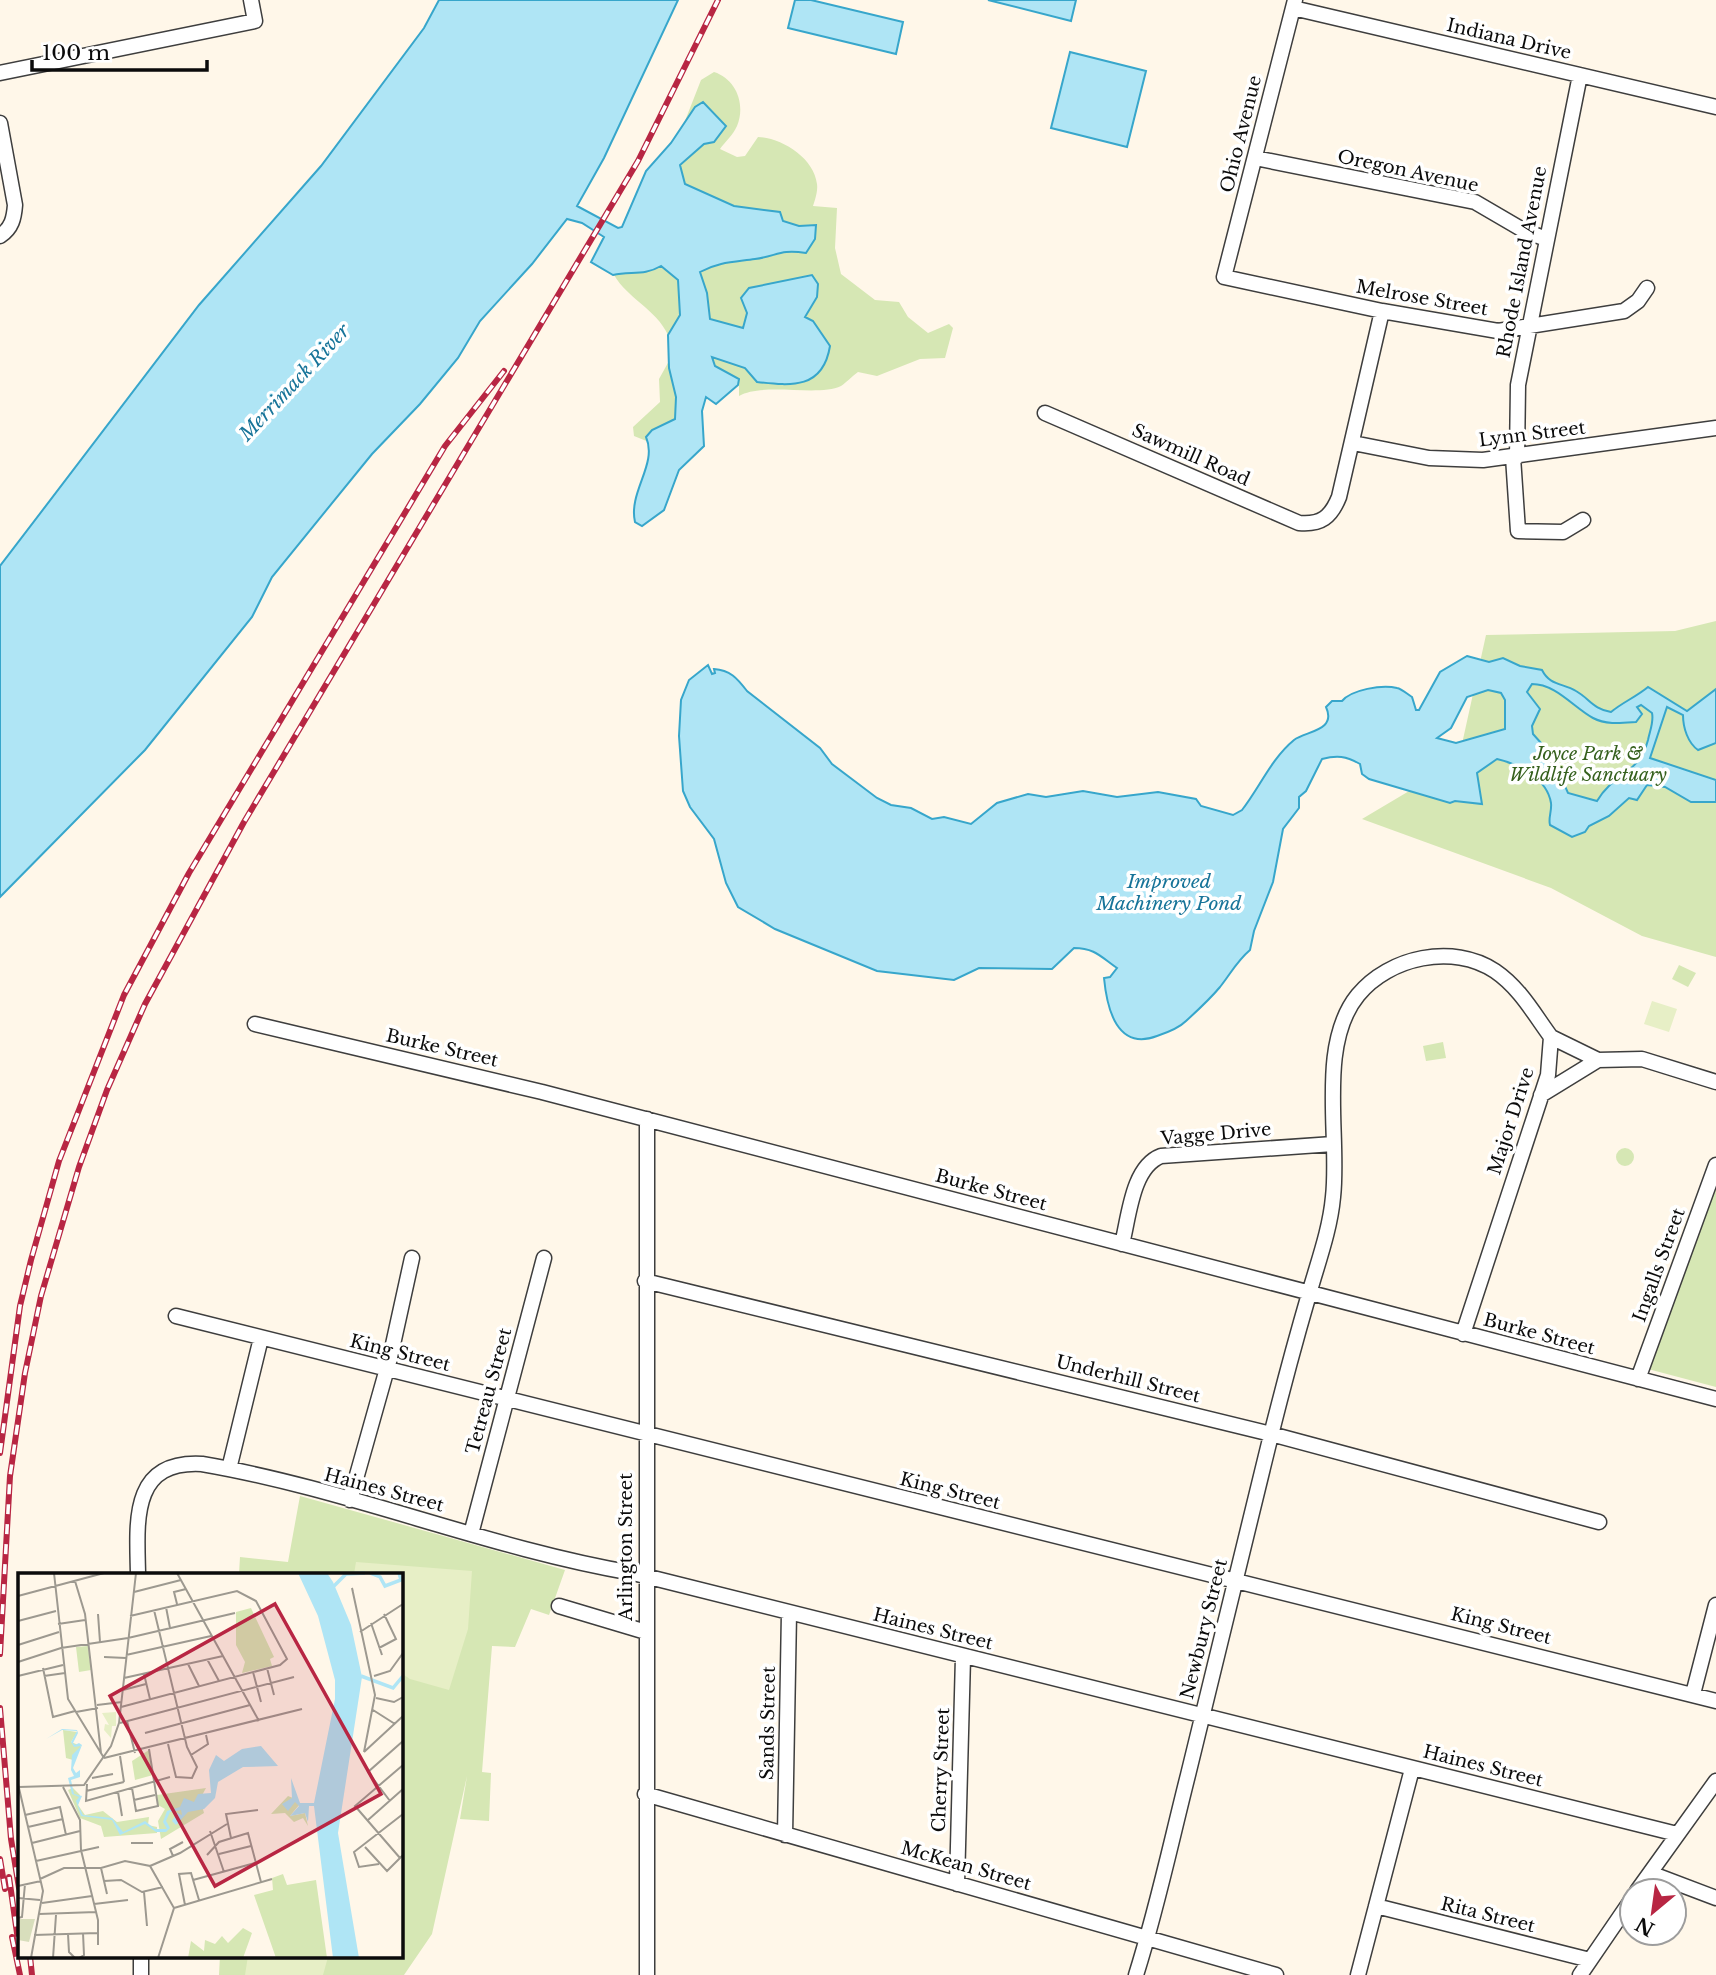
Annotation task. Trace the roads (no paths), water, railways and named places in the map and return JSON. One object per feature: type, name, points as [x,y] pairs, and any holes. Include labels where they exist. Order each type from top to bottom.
[{"type":"street","points":[[0,73],[255,21],[251,0]]},
{"type":"street","name":"Indiana Drive","points":[[1294,4],[1716,107]]},
{"type":"street","name":"Ohio Avenue","points":[[1224,277],[1294,4]]},
{"type":"street","name":"Rhode Island Avenue","points":[[1580,75],[1518,385],[1515,457],[1518,531],[1563,533],[1583,520]]},
{"type":"street","points":[[0,123],[15,205],[14,218],[4,234]]},
{"type":"street","name":"Oregon Avenue","points":[[1255,158],[1475,202],[1523,230],[1546,239]]},
{"type":"street","name":"Melrose Street","points":[[1224,277],[1382,311],[1498,331],[1624,311],[1638,301],[1647,288]]},
{"type":"street","points":[[1353,443],[1382,311]]},
{"type":"street","name":"Sawmill Road","points":[[1045,413],[1299,523],[1313,524],[1324,520],[1334,510],[1353,443]]},
{"type":"street","name":"Lynn Street","points":[[1353,443],[1456,460],[1515,457],[1716,428]]},
{"type":"street","points":[[1309,1293],[1332,1210],[1335,1068],[1340,1029],[1359,993],[1391,968],[1417,960],[1444,957],[1483,965],[1521,994],[1551,1037],[1598,1060],[1642,1059],[1716,1082]]},
{"type":"street","name":"Burke Street","points":[[255,1024],[647,1119],[1716,1399]]},
{"type":"street","name":"Major Drive","points":[[1463,1334],[1541,1095],[1550,1063],[1551,1037]]},
{"type":"street","points":[[1541,1095],[1598,1060]]},
{"type":"street","name":"Arlington Street","points":[[646,1975],[647,1119]]},
{"type":"street","name":"Vagge Drive","points":[[1122,1244],[1140,1178],[1152,1159],[1161,1156],[1333,1144]]},
{"type":"street","name":"Ingalls Street","points":[[1638,1379],[1716,1165]]},
{"type":"street","points":[[350,1500],[386,1369],[412,1258]]},
{"type":"street","name":"Tetreau Street","points":[[471,1534],[544,1258]]},
{"type":"street","name":"Underhill Street","points":[[645,1281],[1271,1434],[1599,1522]]},
{"type":"street","name":"Newbury Street","points":[[1136,1975],[1237,1581],[1271,1434],[1309,1293]]},
{"type":"street","name":"King Street","points":[[176,1316],[1716,1701]]},
{"type":"street","points":[[229,1469],[261,1338]]},
{"type":"street","name":"Haines Street","points":[[138,1573],[137,1526],[141,1499],[156,1476],[180,1463],[229,1469],[566,1559],[646,1576],[1677,1834]]},
{"type":"street","points":[[1693,1694],[1716,1605]]},
{"type":"street","points":[[559,1606],[646,1632]]},
{"type":"street","name":"Sands Street","points":[[785,1835],[789,1613]]},
{"type":"street","name":"Cherry Street","points":[[957,1884],[963,1657]]},
{"type":"street","points":[[1359,1975],[1412,1769]]},
{"type":"street","points":[[1647,1877],[1716,1781]]},
{"type":"street","name":"McKean Street","points":[[645,1794],[1276,1975]]},
{"type":"street","points":[[1650,1873],[1716,1898]]},
{"type":"street","name":"Rita Street","points":[[1376,1906],[1590,1960]]},
{"type":"street","points":[[1580,1975],[1618,1919]]},
{"type":"water","name":"Merrimack River","points":[[439,0],[678,0],[604,158],[577,206],[618,228],[622,227],[646,171],[671,143],[695,107],[703,102],[726,126],[714,142],[704,144],[680,165],[685,184],[734,206],[780,212],[783,221],[799,226],[816,225],[815,239],[806,253],[784,252],[720,264],[700,272],[707,293],[710,319],[743,328],[747,313],[741,298],[749,288],[812,275],[818,284],[817,297],[805,317],[813,321],[830,346],[826,360],[821,370],[804,382],[782,384],[757,382],[745,368],[712,357],[715,366],[739,379],[738,385],[716,404],[706,397],[702,411],[704,446],[679,470],[664,510],[642,526],[635,522],[634,511],[648,457],[646,437],[652,430],[675,419],[676,397],[669,368],[668,335],[680,315],[678,280],[661,266],[643,272],[613,275],[591,262],[604,237],[582,223],[567,219],[532,264],[480,321],[458,358],[420,404],[372,454],[272,577],[252,617],[145,750],[0,897],[0,566],[199,305],[321,166],[424,28]]},
{"type":"water","points":[[795,0],[811,0],[903,22],[896,54],[788,28]]},
{"type":"water","points":[[988,0],[1076,0],[1071,21]]},
{"type":"water","points":[[1070,52],[1146,71],[1127,147],[1051,128]]},
{"type":"water","name":"Improved Machinery Pond","points":[[1467,656],[1489,662],[1503,658],[1520,666],[1542,670],[1553,682],[1576,691],[1596,706],[1611,712],[1648,687],[1687,711],[1716,689],[1716,743],[1698,750],[1687,735],[1683,715],[1667,707],[1650,758],[1716,780],[1716,802],[1691,802],[1665,787],[1647,785],[1637,800],[1629,798],[1609,816],[1572,837],[1550,825],[1551,803],[1538,779],[1505,761],[1497,759],[1477,773],[1482,804],[1455,801],[1450,803],[1369,779],[1362,774],[1360,764],[1350,759],[1322,759],[1306,791],[1299,797],[1299,808],[1283,829],[1273,882],[1254,931],[1250,950],[1216,991],[1183,1024],[1157,1036],[1143,1039],[1132,1038],[1123,1032],[1112,1014],[1104,978],[1110,977],[1117,968],[1087,950],[1074,948],[1052,969],[979,968],[954,980],[877,971],[775,929],[738,907],[726,883],[714,839],[690,807],[683,791],[679,736],[681,700],[689,680],[708,665],[712,674],[715,673],[714,669],[733,675],[747,691],[820,748],[832,764],[877,798],[891,805],[911,808],[932,819],[944,817],[971,824],[997,803],[1028,794],[1046,797],[1083,791],[1117,797],[1158,792],[1196,799],[1201,806],[1233,815],[1242,810],[1272,764],[1294,740],[1324,726],[1328,715],[1326,707],[1332,701],[1342,701],[1367,689],[1391,687],[1401,689],[1412,697],[1416,710],[1419,710],[1440,672]],"holes":[[[1532,684],[1557,692],[1593,718],[1603,722],[1636,722],[1642,714],[1637,707],[1641,705],[1652,713],[1648,740],[1639,760],[1611,784],[1597,801],[1568,793],[1550,753],[1533,734],[1532,726],[1540,709],[1527,692]],[[1488,690],[1501,693],[1505,700],[1505,729],[1456,743],[1437,738],[1451,728],[1467,697]]]},
{"type":"railway","points":[[0,1654],[10,1476],[25,1373],[41,1296],[79,1167],[107,1090],[145,1004],[244,822],[638,161],[718,0]]},
{"type":"railway","points":[[0,1453],[20,1306],[31,1260],[59,1161],[124,995],[189,873],[445,446],[504,371]]},
{"type":"railway","points":[[0,1708],[11,1839],[18,1882]]},
{"type":"railway","points":[[0,1859],[5,1889]]},
{"type":"railway","points":[[9,1877],[18,1940]]},
{"type":"railway","points":[[12,1937],[20,1975]]},
{"type":"railway","points":[[30,1958],[32,1975]]},
{"type":"park label","name":"Joyce Park & Wildlife Sanctuary","points":[[1588,764]]}]
